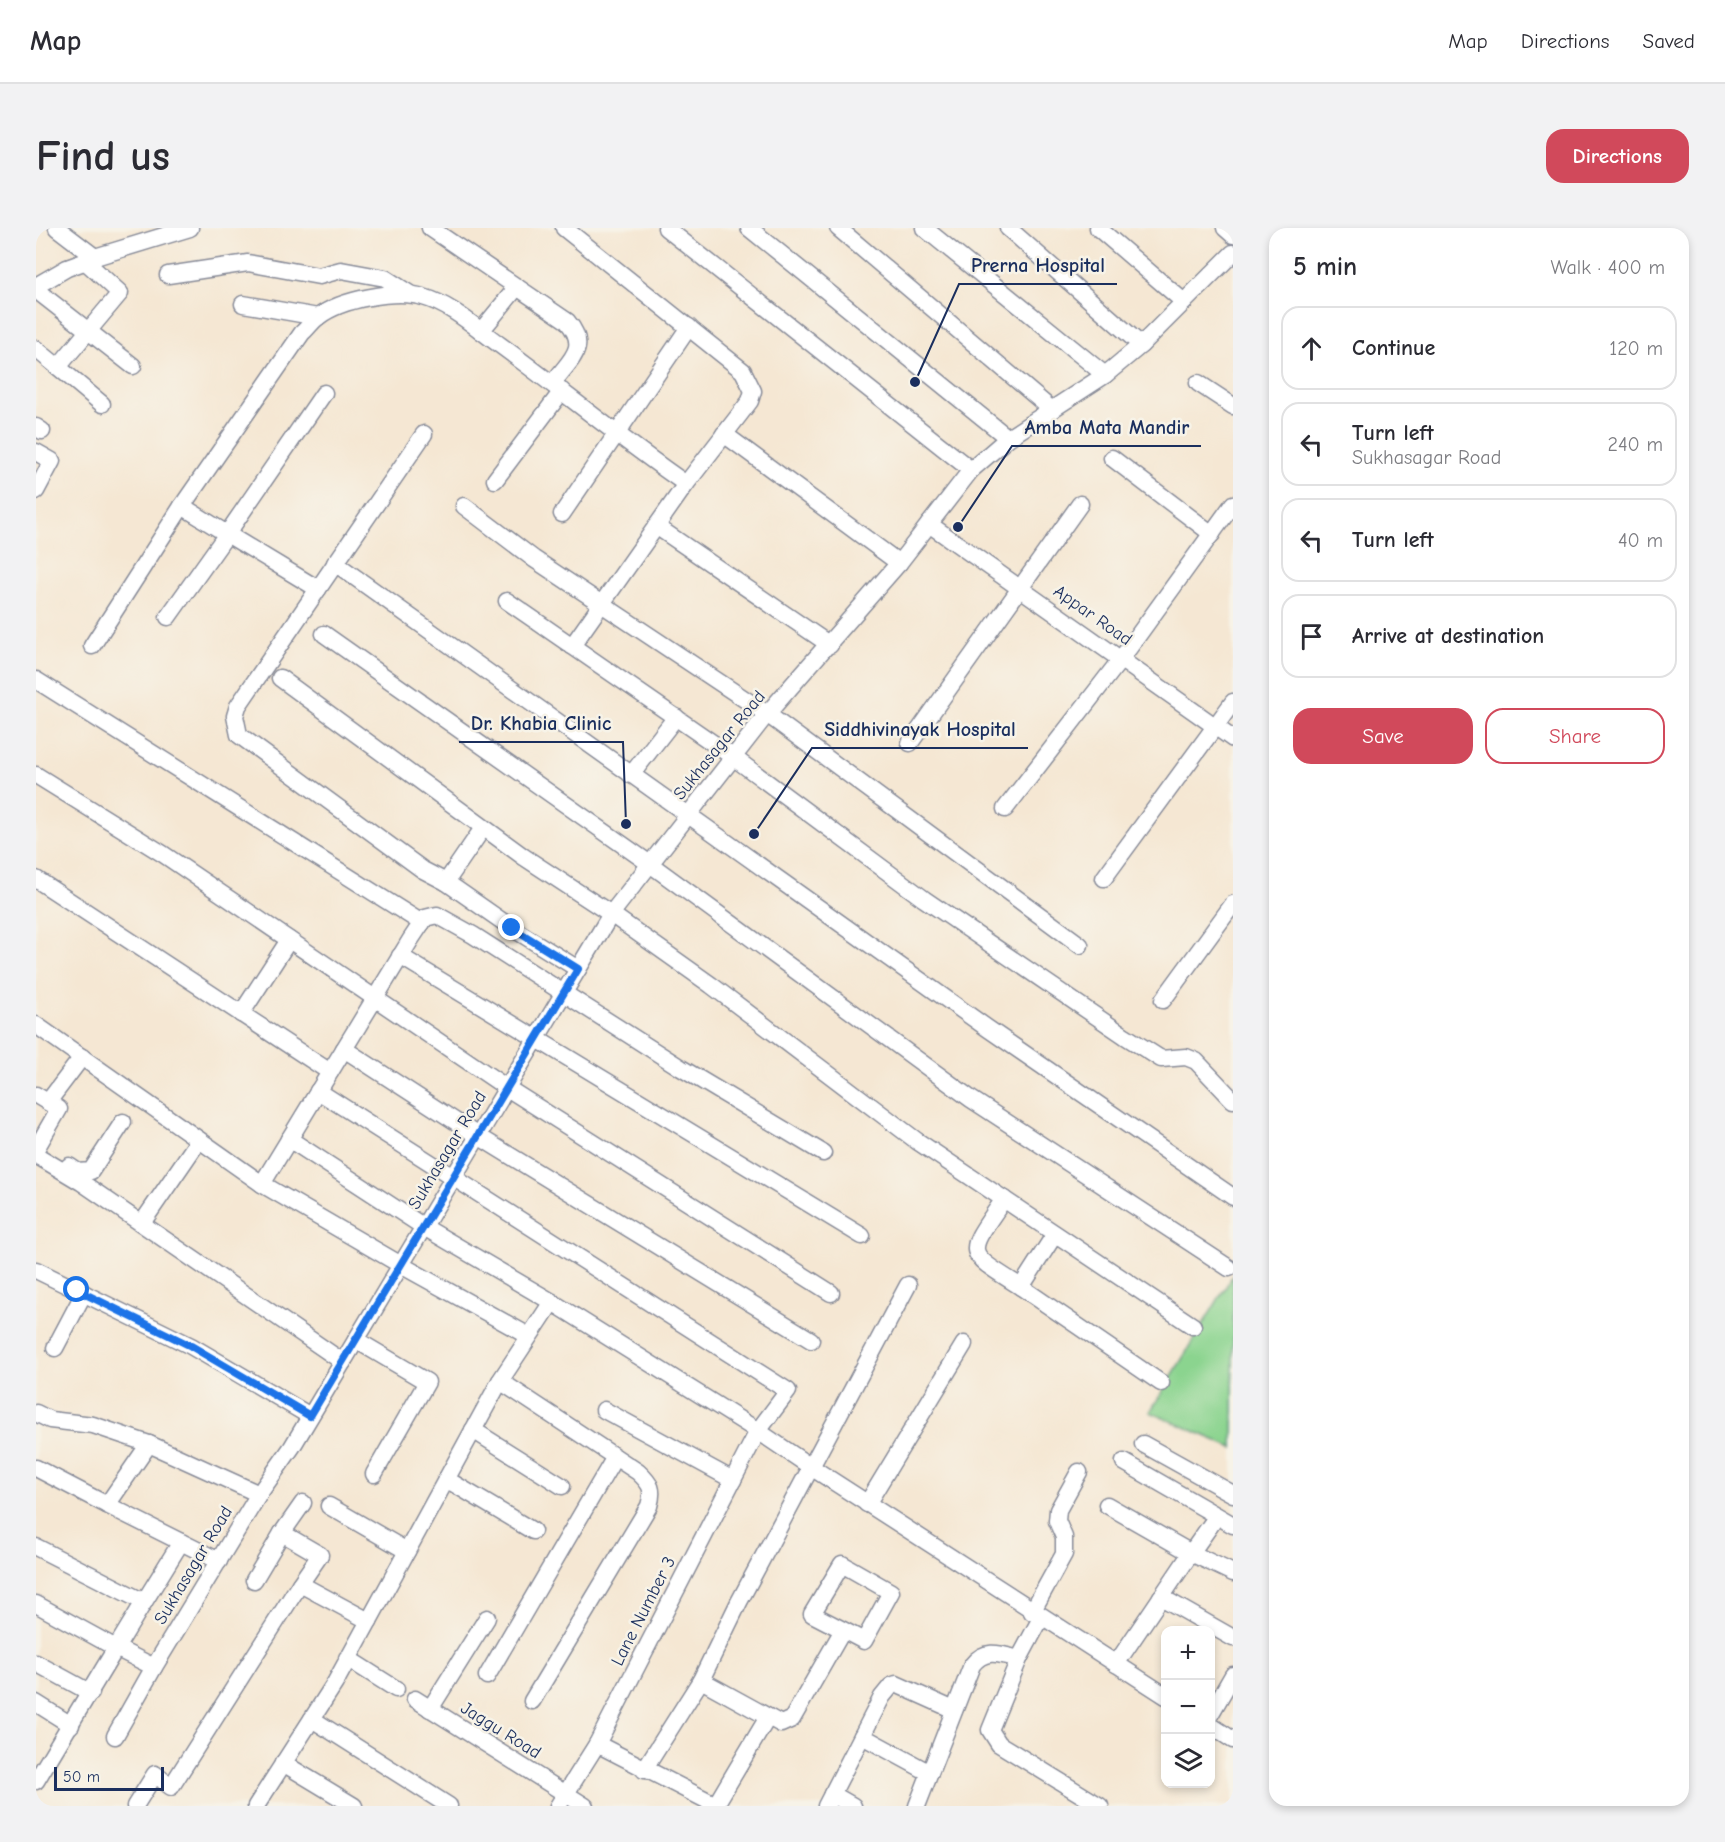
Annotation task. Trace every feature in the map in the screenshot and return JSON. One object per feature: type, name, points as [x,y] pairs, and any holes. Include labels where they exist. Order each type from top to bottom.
[{"type":"street","points":[[57,228],[90,259],[120,293],[58,368]]},
{"type":"street","points":[[430,228],[567,321],[577,333],[580,341],[558,387],[495,480]]},
{"type":"street","points":[[564,228],[743,371],[753,391],[750,401],[686,484],[572,646]]},
{"type":"street","points":[[666,228],[971,470]]},
{"type":"street","points":[[749,228],[1008,438]]},
{"type":"street","points":[[838,228],[1052,410]]},
{"type":"street","points":[[924,228],[1105,375]]},
{"type":"street","points":[[1008,228],[1141,345]]},
{"type":"street","points":[[1098,228],[1184,302]]},
{"type":"street","points":[[1225,228],[1233,235]]},
{"type":"street","points":[[36,286],[90,259],[181,229]]},
{"type":"street","name":"Sukhasagar Road","points":[[115,1736],[154,1666],[343,1362],[611,914],[767,714],[830,645],[971,470],[1008,438],[1105,375],[1141,345],[1233,254]]},
{"type":"street","points":[[168,275],[248,263],[319,276],[341,270],[385,278],[411,295]]},
{"type":"street","points":[[481,331],[517,287]]},
{"type":"street","points":[[36,290],[133,366]]},
{"type":"street","points":[[92,646],[182,506],[302,333],[318,317],[332,309],[383,294],[411,295],[442,303],[558,387],[616,436],[686,484]]},
{"type":"street","points":[[243,304],[318,317]]},
{"type":"street","points":[[562,514],[689,327]]},
{"type":"street","points":[[36,349],[102,404]]},
{"type":"street","points":[[1198,383],[1233,406]]},
{"type":"street","points":[[168,617],[324,393]]},
{"type":"street","points":[[424,434],[238,706],[235,716],[239,735],[423,870],[447,882],[512,928],[578,969]]},
{"type":"street","points":[[724,434],[898,563]]},
{"type":"street","points":[[36,452],[52,461],[36,490]]},
{"type":"street","points":[[1112,458],[1212,534]]},
{"type":"street","points":[[910,743],[1080,504]]},
{"type":"street","points":[[1005,809],[1121,659],[1233,504]]},
{"type":"street","points":[[182,506],[318,589]]},
{"type":"street","points":[[464,506],[601,605],[767,714],[1080,945]]},
{"type":"street","name":"Appar Road","points":[[929,524],[1233,739]]},
{"type":"street","points":[[656,526],[830,645]]},
{"type":"street","points":[[335,563],[1024,1054],[1233,1197]]},
{"type":"street","points":[[507,600],[733,757],[924,899],[1125,1036],[1161,1059],[1186,1057],[1196,1061],[1233,1100]]},
{"type":"street","points":[[324,634],[650,864],[971,1099],[1229,1268]]},
{"type":"street","points":[[280,678],[483,828],[611,914],[917,1141],[1193,1326]]},
{"type":"street","points":[[36,680],[422,923]]},
{"type":"street","points":[[1104,878],[1233,702]]},
{"type":"street","points":[[631,775],[676,717]]},
{"type":"street","points":[[36,775],[163,854],[507,1088],[831,1293]]},
{"type":"street","points":[[447,882],[483,828]]},
{"type":"street","points":[[36,879],[330,1072]]},
{"type":"street","points":[[1163,1000],[1233,904]]},
{"type":"street","points":[[262,1184],[400,956],[425,918],[437,915],[681,1068],[823,1153]]},
{"type":"street","points":[[241,1014],[289,940]]},
{"type":"street","points":[[400,956],[862,1236]]},
{"type":"street","points":[[36,1025],[262,1184],[400,1265],[529,1336]]},
{"type":"street","points":[[344,1048],[478,1136],[811,1340]]},
{"type":"street","points":[[37,1150],[59,1108],[42,1099],[82,1057]]},
{"type":"street","points":[[318,1091],[454,1176]]},
{"type":"street","points":[[37,1150],[78,1172],[87,1173],[94,1169],[123,1122]]},
{"type":"street","points":[[289,1139],[424,1227],[552,1302],[758,1431],[1037,1615],[1161,1693]]},
{"type":"street","points":[[142,1223],[200,1140]]},
{"type":"street","points":[[37,1150],[343,1362]]},
{"type":"street","name":"Lane Number 3","points":[[454,1176],[788,1391],[758,1431],[597,1744],[562,1800]]},
{"type":"street","points":[[1004,1199],[980,1235],[975,1246],[976,1254],[984,1263],[1161,1383]]},
{"type":"street","points":[[1021,1287],[1055,1234]]},
{"type":"street","points":[[36,1270],[191,1346],[310,1416]]},
{"type":"street","points":[[644,1770],[701,1680],[739,1602],[908,1286]]},
{"type":"street","points":[[55,1348],[84,1293]]},
{"type":"street","points":[[256,1806],[312,1719],[369,1621],[500,1381],[552,1302]]},
{"type":"street","points":[[356,1340],[427,1382],[374,1474]]},
{"type":"street","points":[[867,1504],[964,1344]]},
{"type":"street","points":[[500,1381],[615,1457],[650,1484],[653,1494],[649,1506],[532,1701]]},
{"type":"street","points":[[604,1410],[733,1480]]},
{"type":"street","points":[[36,1413],[50,1420],[93,1425],[149,1444],[259,1494]]},
{"type":"street","points":[[473,1430],[562,1486]]},
{"type":"street","points":[[107,1505],[149,1444]]},
{"type":"street","points":[[1143,1444],[1233,1494]]},
{"type":"street","points":[[487,1676],[615,1457]]},
{"type":"street","points":[[1124,1462],[1233,1525]]},
{"type":"street","points":[[36,1468],[219,1561]]},
{"type":"street","points":[[1079,1472],[1061,1499],[1058,1510],[1057,1521],[1064,1537],[1064,1554],[991,1724],[992,1737],[999,1744],[1100,1806]]},
{"type":"street","points":[[446,1479],[533,1531]]},
{"type":"street","points":[[254,1580],[303,1503]]},
{"type":"street","points":[[1107,1505],[1191,1553],[1233,1573]]},
{"type":"street","points":[[329,1506],[407,1551]]},
{"type":"street","points":[[1116,1664],[1217,1516]]},
{"type":"street","points":[[135,1806],[154,1774],[171,1787],[320,1555],[282,1533]]},
{"type":"street","points":[[36,1781],[182,1542]]},
{"type":"street","points":[[36,1547],[144,1602]]},
{"type":"street","points":[[842,1564],[891,1592],[864,1641],[843,1630],[812,1614],[842,1564]]},
{"type":"street","points":[[300,1584],[369,1621]]},
{"type":"street","points":[[1161,1597],[1233,1638]]},
{"type":"street","points":[[36,1604],[154,1666]]},
{"type":"street","points":[[430,1709],[487,1618]]},
{"type":"street","points":[[701,1680],[781,1724],[792,1719],[843,1630]]},
{"type":"street","points":[[917,1806],[972,1665],[978,1657],[996,1652],[1019,1659]]},
{"type":"street","points":[[347,1658],[396,1689]]},
{"type":"street","points":[[36,1663],[91,1693]]},
{"type":"street","points":[[1215,1706],[1233,1675]]},
{"type":"street","points":[[853,1806],[829,1800],[882,1697],[891,1686],[896,1684],[954,1710]]},
{"type":"street","name":"Jaggu Road","points":[[415,1699],[562,1800],[585,1806]]},
{"type":"street","points":[[36,1703],[71,1725]]},
{"type":"street","points":[[597,1744],[715,1806],[768,1717]]},
{"type":"street","points":[[312,1719],[449,1806]]},
{"type":"street","points":[[1215,1728],[1233,1740]]},
{"type":"street","points":[[862,1736],[930,1773]]},
{"type":"street","points":[[284,1763],[354,1806]]},
{"type":"green space","points":[[1233,1275],[1233,1448],[1150,1412]]},
{"type":"place","name":"Prerna Hospital","points":[[915,382]]},
{"type":"place","name":"Amba Mata Mandir","points":[[958,527]]},
{"type":"place","name":"Dr. Khabia Clinic","points":[[626,824]]},
{"type":"place","name":"Siddhivinayak Hospital","points":[[754,834]]},
{"type":"route","points":[[77,1290],[191,1346],[310,1416],[578,969],[512,928]]}]
